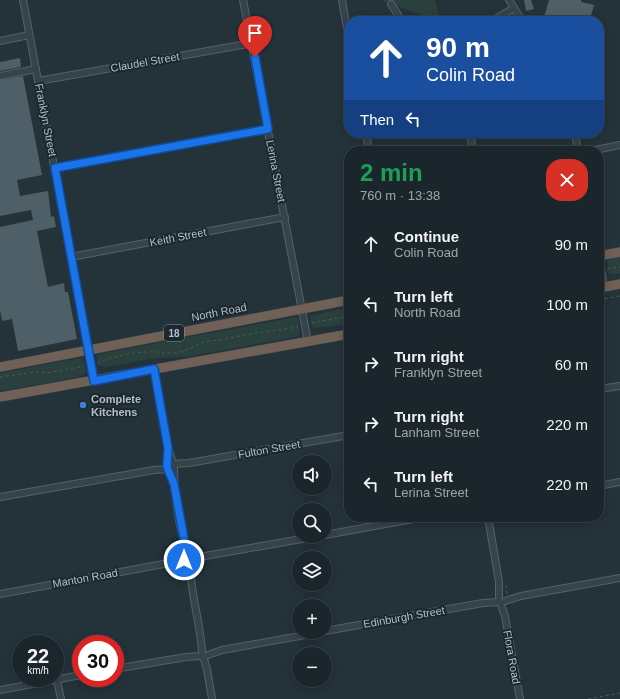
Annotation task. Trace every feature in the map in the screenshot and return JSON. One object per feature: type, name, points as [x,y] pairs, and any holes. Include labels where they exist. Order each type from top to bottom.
[{"type":"highway","points":[[604,255],[620,252]]},
{"type":"highway","points":[[604,287],[620,284]]},
{"type":"highway","name":"North Road","points":[[0,367],[344,301]]},
{"type":"highway","points":[[0,397],[344,335]]},
{"type":"street","name":"Franklyn Street","points":[[23,0],[94,381]]},
{"type":"street","name":"Lerina Street","points":[[244,0],[308,342]]},
{"type":"street","points":[[342,0],[345,16]]},
{"type":"street","points":[[509,0],[519,16]]},
{"type":"street","points":[[391,4],[399,16]]},
{"type":"street","points":[[500,16],[514,8]]},
{"type":"street","points":[[0,41],[29,35]]},
{"type":"street","name":"Claudel Street","points":[[38,81],[253,43]]},
{"type":"street","points":[[0,76],[36,70]]},
{"type":"street","points":[[55,168],[268,129]]},
{"type":"street","points":[[604,148],[620,145]]},
{"type":"street","name":"Keith Street","points":[[71,257],[285,217]]},
{"type":"street","points":[[154,369],[212,699]]},
{"type":"street","points":[[604,388],[620,386]]},
{"type":"street","name":"Fulton Street","points":[[0,497],[344,436]]},
{"type":"street","points":[[604,485],[620,482]]},
{"type":"street","points":[[332,534],[396,522]]},
{"type":"street","name":"Flora Road","points":[[488,522],[520,699]]},
{"type":"street","name":"Manton Road","points":[[0,594],[292,541]]},
{"type":"street","name":"Edinburgh Street","points":[[332,630],[620,578]]},
{"type":"street","points":[[124,667],[292,637]]},
{"type":"street","points":[[0,690],[17,687]]},
{"type":"street","points":[[59,687],[61,699]]},
{"type":"path","points":[[604,270],[620,267]]},
{"type":"path","points":[[604,299],[620,296]]},
{"type":"path","points":[[0,377],[36,372],[48,373],[91,364],[113,357],[148,352],[172,353],[192,349],[204,342],[226,339],[234,336],[248,336],[259,332],[298,327],[344,317]]},
{"type":"path","points":[[502,599],[506,584]]},
{"type":"path","points":[[588,699],[620,693]]},
{"type":"green space","points":[[380,0],[435,0],[439,16],[425,16]]},
{"type":"green space","points":[[620,257],[620,274],[609,274],[607,260]]},
{"type":"green space","points":[[344,308],[344,325],[313,328],[310,316]]},
{"type":"green space","points":[[296,317],[298,319],[300,334],[294,337],[192,356],[150,359],[106,367],[98,366],[97,355],[104,353]]},
{"type":"green space","points":[[80,358],[83,359],[86,372],[80,377],[0,391],[0,373]]},
{"type":"building","points":[[524,0],[531,0],[534,9],[526,11]]},
{"type":"building","points":[[549,0],[581,0],[581,2],[594,5],[591,16],[544,16]]},
{"type":"building","points":[[20,58],[21,67],[0,71],[0,62]]},
{"type":"building","points":[[23,76],[42,175],[17,180],[20,196],[48,191],[51,217],[54,216],[56,227],[37,231],[48,287],[64,283],[65,292],[68,292],[77,339],[18,351],[12,319],[2,321],[0,310],[0,227],[33,220],[31,210],[0,216],[0,80]]},
{"type":"place","name":"Complete Kitchens","points":[[83,405]]},
{"type":"route","points":[[184,560],[185,544],[174,484],[167,467],[168,448],[154,369],[94,381],[55,168],[268,129],[255,57]]}]
